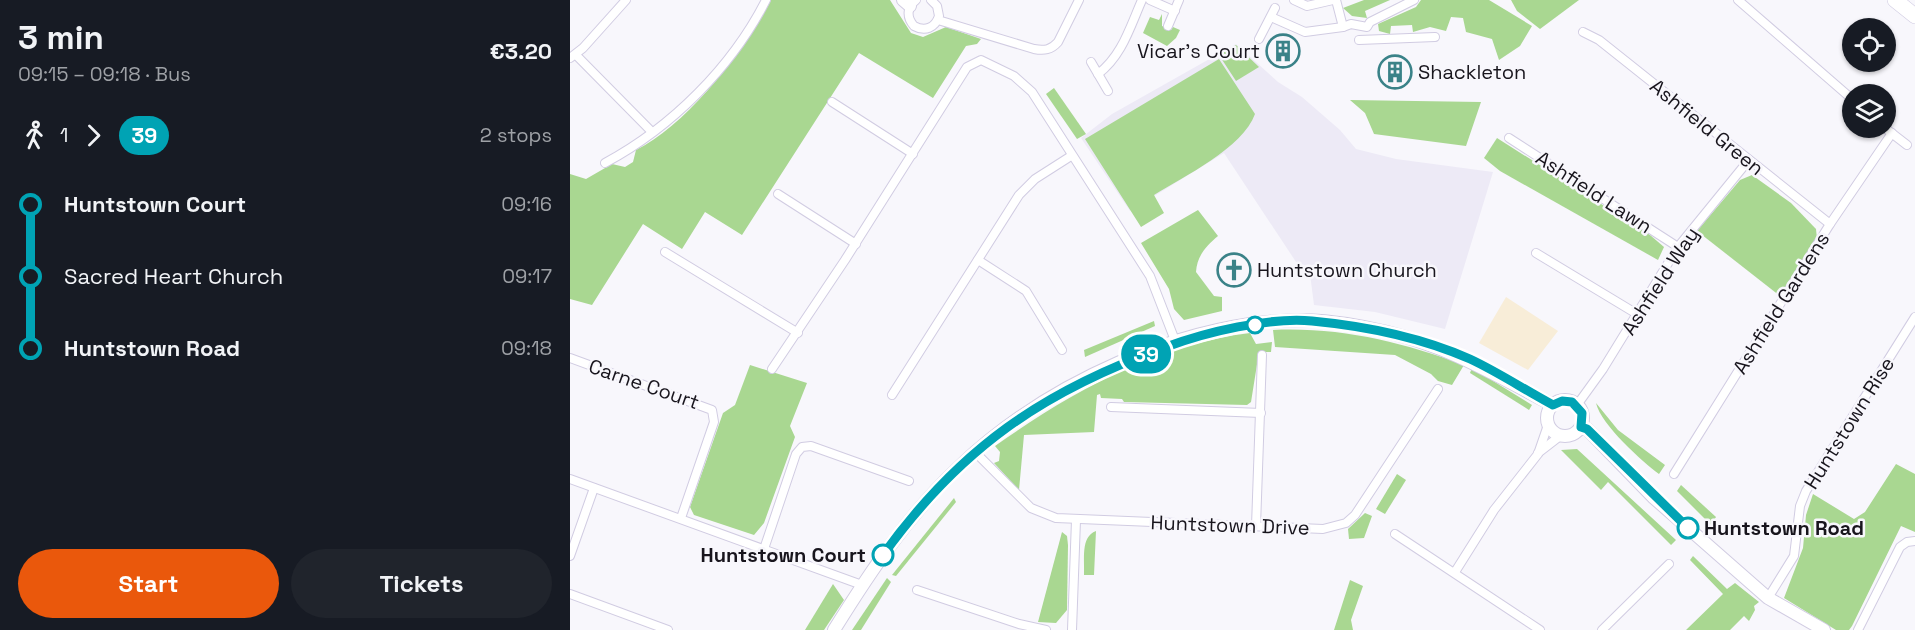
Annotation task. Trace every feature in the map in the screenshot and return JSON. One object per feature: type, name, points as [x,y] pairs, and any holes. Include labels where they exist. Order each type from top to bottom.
[{"type":"highway","points":[[1895,0],[1915,16]]},
{"type":"street","points":[[626,0],[573,56],[652,132]]},
{"type":"street","points":[[605,163],[652,132],[682,108],[727,61],[753,26],[766,0]]},
{"type":"street","points":[[910,2],[909,18],[917,27],[930,27],[938,20],[939,11],[933,0]]},
{"type":"street","points":[[938,20],[1045,50],[1053,48],[1058,42],[1079,0]]},
{"type":"street","points":[[1098,74],[1109,66],[1119,53],[1142,0]]},
{"type":"street","points":[[1150,0],[1175,11]]},
{"type":"street","points":[[1168,26],[1179,0]]},
{"type":"street","points":[[1294,0],[1307,6],[1335,0],[1343,27]]},
{"type":"street","points":[[1367,27],[1370,22],[1414,0]]},
{"type":"street","points":[[1738,0],[1842,90]]},
{"type":"street","points":[[1259,39],[1273,12],[1305,32],[1351,24],[1367,27],[1375,39]]},
{"type":"street","name":"Ashfield Green","points":[[1583,32],[1599,40],[1748,161],[1830,224]]},
{"type":"street","points":[[1359,40],[1434,37]]},
{"type":"street","points":[[772,369],[856,244],[967,67],[981,60],[1014,76],[1032,92],[1150,276],[1176,343]]},
{"type":"street","points":[[1091,62],[1108,91]]},
{"type":"street","points":[[832,102],[913,154]]},
{"type":"street","points":[[1896,136],[1907,145]]},
{"type":"street","name":"Ashfield Lawn","points":[[1509,138],[1678,247]]},
{"type":"street","name":"Ashfield Gardens","points":[[1674,474],[1883,138]]},
{"type":"street","points":[[892,395],[1029,184],[1071,156]]},
{"type":"street","name":"Ashfield Way","points":[[1576,405],[1598,378],[1678,247],[1748,161]]},
{"type":"street","points":[[778,194],[856,244]]},
{"type":"street","points":[[665,252],[798,333]]},
{"type":"street","points":[[1536,253],[1637,314]]},
{"type":"street","points":[[978,260],[1026,291],[1062,350]]},
{"type":"street","name":"Huntstown Rise","points":[[1768,598],[1794,556],[1800,506],[1806,490],[1915,317]]},
{"type":"street","points":[[834,630],[862,585],[922,504],[975,452],[1012,422],[1063,390],[1095,374],[1176,343],[1227,329],[1287,321],[1309,320],[1359,327],[1416,340],[1470,360],[1553,405],[1567,401],[1576,405],[1582,413],[1581,427],[1572,435],[1560,436],[1538,454],[1494,510],[1455,572]]},
{"type":"street","points":[[1256,526],[1262,354]]},
{"type":"street","name":"Carne Court","points":[[570,358],[712,410],[714,422],[681,518]]},
{"type":"street","name":"Huntstown Drive","points":[[975,452],[1031,508],[1056,518],[1323,529],[1346,523],[1364,504],[1438,389]]},
{"type":"street","points":[[1538,454],[1548,424],[1548,414],[1553,405]]},
{"type":"street","points":[[1111,407],[1261,413]]},
{"type":"street","points":[[1548,424],[1560,436]]},
{"type":"street","points":[[1581,427],[1587,429],[1654,498],[1768,598],[1824,630]]},
{"type":"street","points":[[765,549],[795,454],[802,447],[811,446],[909,481]]},
{"type":"street","points":[[570,479],[862,585]]},
{"type":"street","points":[[570,556],[594,488]]},
{"type":"street","points":[[1072,630],[1076,520]]},
{"type":"street","points":[[1395,534],[1540,630]]},
{"type":"street","points":[[1858,630],[1900,546],[1915,541]]},
{"type":"street","points":[[1602,630],[1669,564]]},
{"type":"street","points":[[917,590],[1046,630]]},
{"type":"street","points":[[570,594],[668,630]]},
{"type":"shaded area","points":[[1236,44],[1278,82],[1302,97],[1340,130],[1356,149],[1396,159],[1493,172],[1445,329],[1375,312],[1314,305],[1310,274],[1300,268],[1224,153],[1130,211],[1081,138],[1112,114]]},
{"type":"shaded area","points":[[1506,297],[1558,331],[1528,370],[1479,343]]},
{"type":"green space","points":[[771,0],[890,0],[911,33],[923,37],[946,27],[981,39],[977,44],[966,46],[933,98],[859,53],[742,235],[705,212],[682,249],[643,224],[592,305],[570,299],[570,174],[586,179],[612,164],[625,167],[633,162],[636,150],[675,123],[713,84],[746,41]]},
{"type":"green space","points":[[1364,0],[1390,0],[1365,11],[1367,18],[1352,16],[1343,8]]},
{"type":"green space","points":[[1421,0],[1489,0],[1532,26],[1520,46],[1499,60],[1492,39],[1466,32],[1463,18],[1451,17],[1446,31],[1430,27],[1413,32],[1412,25],[1391,26],[1390,34],[1379,31],[1378,24],[1416,7]]},
{"type":"green space","points":[[1511,0],[1579,0],[1540,29],[1517,11]]},
{"type":"green space","points":[[1162,14],[1162,26],[1171,30],[1173,27],[1180,30],[1176,38],[1167,46],[1143,33],[1150,17],[1159,20]]},
{"type":"green space","points":[[1236,45],[1259,67],[1236,81],[1219,55]]},
{"type":"green space","points":[[1219,59],[1255,114],[1248,127],[1225,150],[1154,195],[1164,213],[1141,227],[1085,139]]},
{"type":"green space","points":[[1054,88],[1086,134],[1077,139],[1046,94]]},
{"type":"green space","points":[[1350,100],[1481,102],[1466,146],[1374,134],[1365,113]]},
{"type":"green space","points":[[1497,138],[1650,235],[1664,247],[1658,260],[1500,171],[1484,158]]},
{"type":"green space","points":[[1752,175],[1791,203],[1816,229],[1817,239],[1780,296],[1697,231],[1740,180]]},
{"type":"green space","points":[[1198,210],[1218,236],[1203,252],[1196,272],[1214,296],[1222,297],[1222,311],[1184,320],[1174,309],[1169,289],[1141,243]]},
{"type":"green space","points":[[1154,321],[1155,326],[1085,357],[1084,350]]},
{"type":"green space","points":[[1273,330],[1323,331],[1370,338],[1417,349],[1464,365],[1452,385],[1438,381],[1431,374],[1395,355],[1275,347]]},
{"type":"green space","points":[[1250,333],[1256,344],[1272,342],[1271,352],[1259,352],[1251,402],[1247,405],[1124,402],[1122,399],[1101,398],[1100,394],[1097,395],[1094,432],[1024,435],[1019,490],[994,463],[999,461],[1000,452],[995,446],[1054,407],[1116,373],[1181,348]]},
{"type":"green space","points":[[750,365],[807,383],[790,426],[795,437],[764,523],[754,535],[694,515],[690,507],[723,413],[735,405]]},
{"type":"green space","points":[[1472,368],[1532,405],[1529,410],[1470,373]]},
{"type":"green space","points":[[1596,403],[1618,430],[1665,465],[1659,474],[1614,432],[1599,412]]},
{"type":"green space","points":[[1577,449],[1676,540],[1671,545],[1608,482],[1601,490],[1561,450]]},
{"type":"green space","points":[[1896,464],[1915,474],[1915,532],[1901,526],[1852,626],[1849,630],[1836,630],[1784,598],[1803,548],[1806,515],[1813,494],[1854,519],[1865,512]]},
{"type":"green space","points":[[1397,474],[1406,480],[1385,514],[1376,509]]},
{"type":"green space","points":[[1681,485],[1716,517],[1711,525],[1677,491]]},
{"type":"green space","points":[[954,498],[956,502],[896,576],[892,575]]},
{"type":"green space","points":[[1365,513],[1372,516],[1364,538],[1349,539],[1348,529]]},
{"type":"green space","points":[[1096,531],[1094,575],[1084,575],[1085,544],[1091,534]]},
{"type":"green space","points":[[1062,532],[1067,536],[1068,545],[1067,610],[1056,623],[1038,622]]},
{"type":"green space","points":[[1693,556],[1727,589],[1735,583],[1759,602],[1754,606],[1755,610],[1749,621],[1744,616],[1730,630],[1686,630],[1723,594],[1690,560]]},
{"type":"green space","points":[[887,578],[891,582],[861,630],[852,630]]},
{"type":"green space","points":[[1350,580],[1363,586],[1351,620],[1353,630],[1334,630]]},
{"type":"green space","points":[[833,584],[844,600],[824,630],[805,630]]},
{"type":"bus line","name":"39","points":[[883,555],[922,504],[959,466],[999,432],[1063,390],[1133,358],[1198,336],[1227,329],[1309,320],[1350,325],[1416,340],[1470,360],[1553,405],[1562,401],[1572,402],[1580,408],[1582,413],[1581,427],[1587,429],[1654,498],[1688,528]]},
{"type":"place","name":"Vicar's Court","points":[[1283,51]]},
{"type":"place","name":"Shackleton","points":[[1395,72]]},
{"type":"place","name":"Huntstown Church","points":[[1234,270]]},
{"type":"place","name":"Huntstown Road","points":[[1688,528]]},
{"type":"place","name":"Huntstown Court","points":[[883,555]]}]
